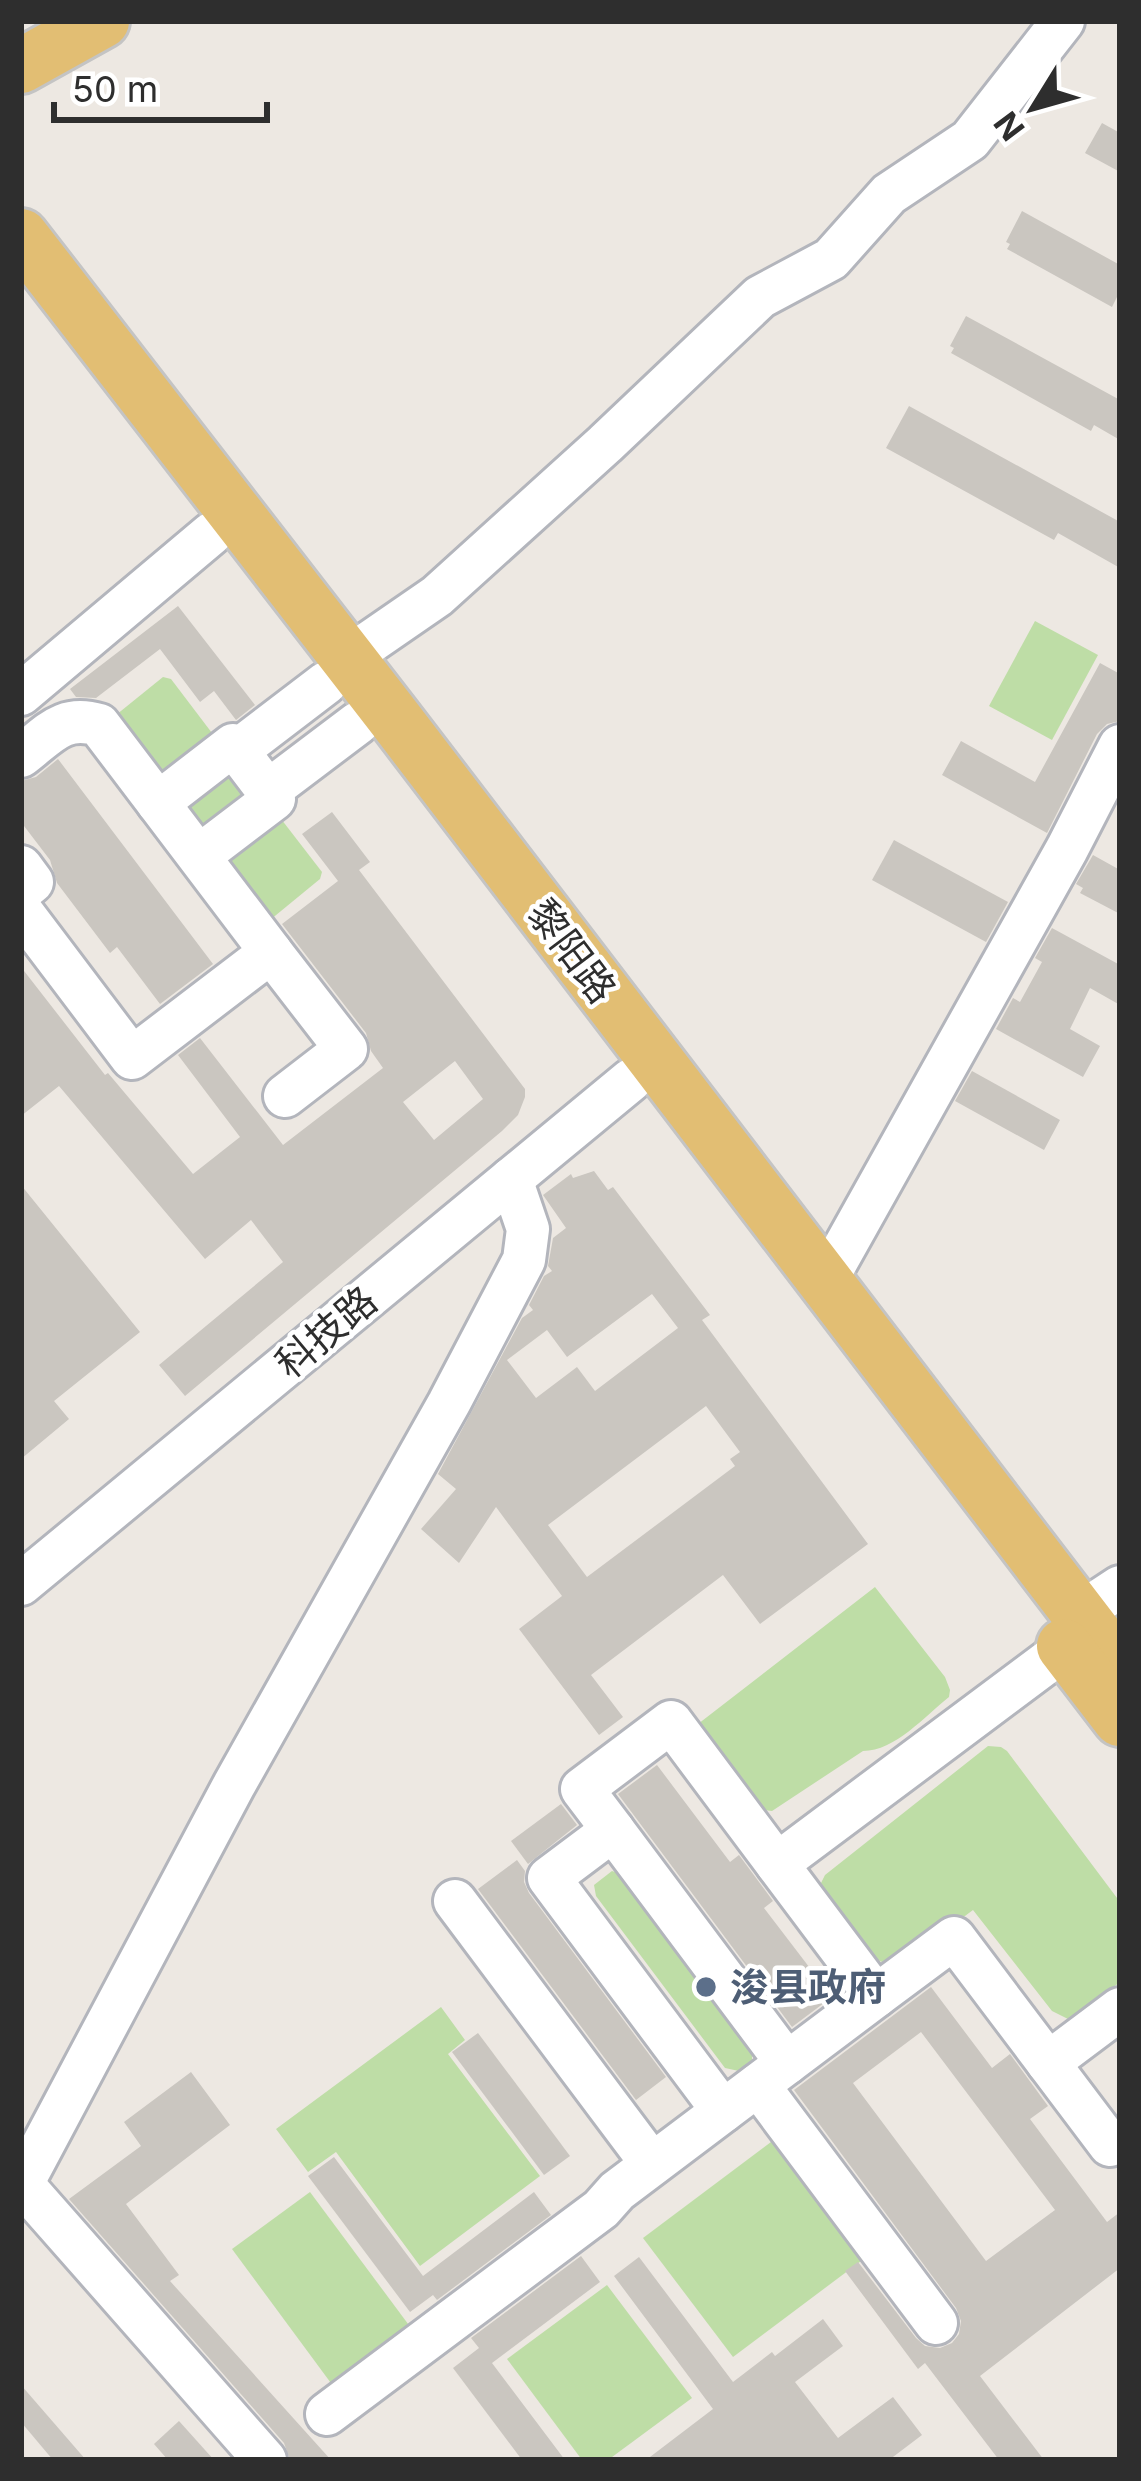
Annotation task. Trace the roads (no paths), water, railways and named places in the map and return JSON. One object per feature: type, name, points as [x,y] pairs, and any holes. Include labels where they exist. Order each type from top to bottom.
[{"type":"main road","points":[[21,66],[103,21]]},
{"type":"main road","name":"黎阳路","points":[[21,236],[631,1080],[1088,1616],[1120,1719]]},
{"type":"main road","name":"黎阳路","points":[[21,289],[212,534],[344,688],[825,1282],[1088,1616],[1120,1667]]},
{"type":"street","points":[[268,791],[344,688],[437,596],[760,297],[831,259],[890,194],[970,140],[1063,21]]},
{"type":"street","points":[[21,694],[212,534]]},
{"type":"street","points":[[237,751],[344,688]]},
{"type":"street","points":[[21,756],[65,722],[99,725],[346,1049],[285,1096]]},
{"type":"street","points":[[158,803],[232,746],[268,791],[274,800],[199,856]]},
{"type":"street","points":[[825,1282],[1120,746]]},
{"type":"street","points":[[21,868],[32,882],[21,891]]},
{"type":"street","points":[[21,911],[133,1058],[271,952]]},
{"type":"street","name":"科技路","points":[[21,1584],[631,1080]]},
{"type":"street","points":[[265,2460],[21,2185],[234,1785],[524,1260],[528,1229],[511,1179]]},
{"type":"street","points":[[778,1864],[1088,1616]]},
{"type":"street","points":[[876,1996],[671,1722],[582,1789],[936,2323]]},
{"type":"street","points":[[613,1830],[548,1878],[723,2111]]},
{"type":"street","points":[[455,1901],[652,2164]]},
{"type":"street","points":[[327,2414],[954,1938],[1110,2146]]},
{"type":"street","points":[[1048,2062],[1120,2008]]},
{"type":"place","name":"浚县政府","points":[[706,1987]]}]
